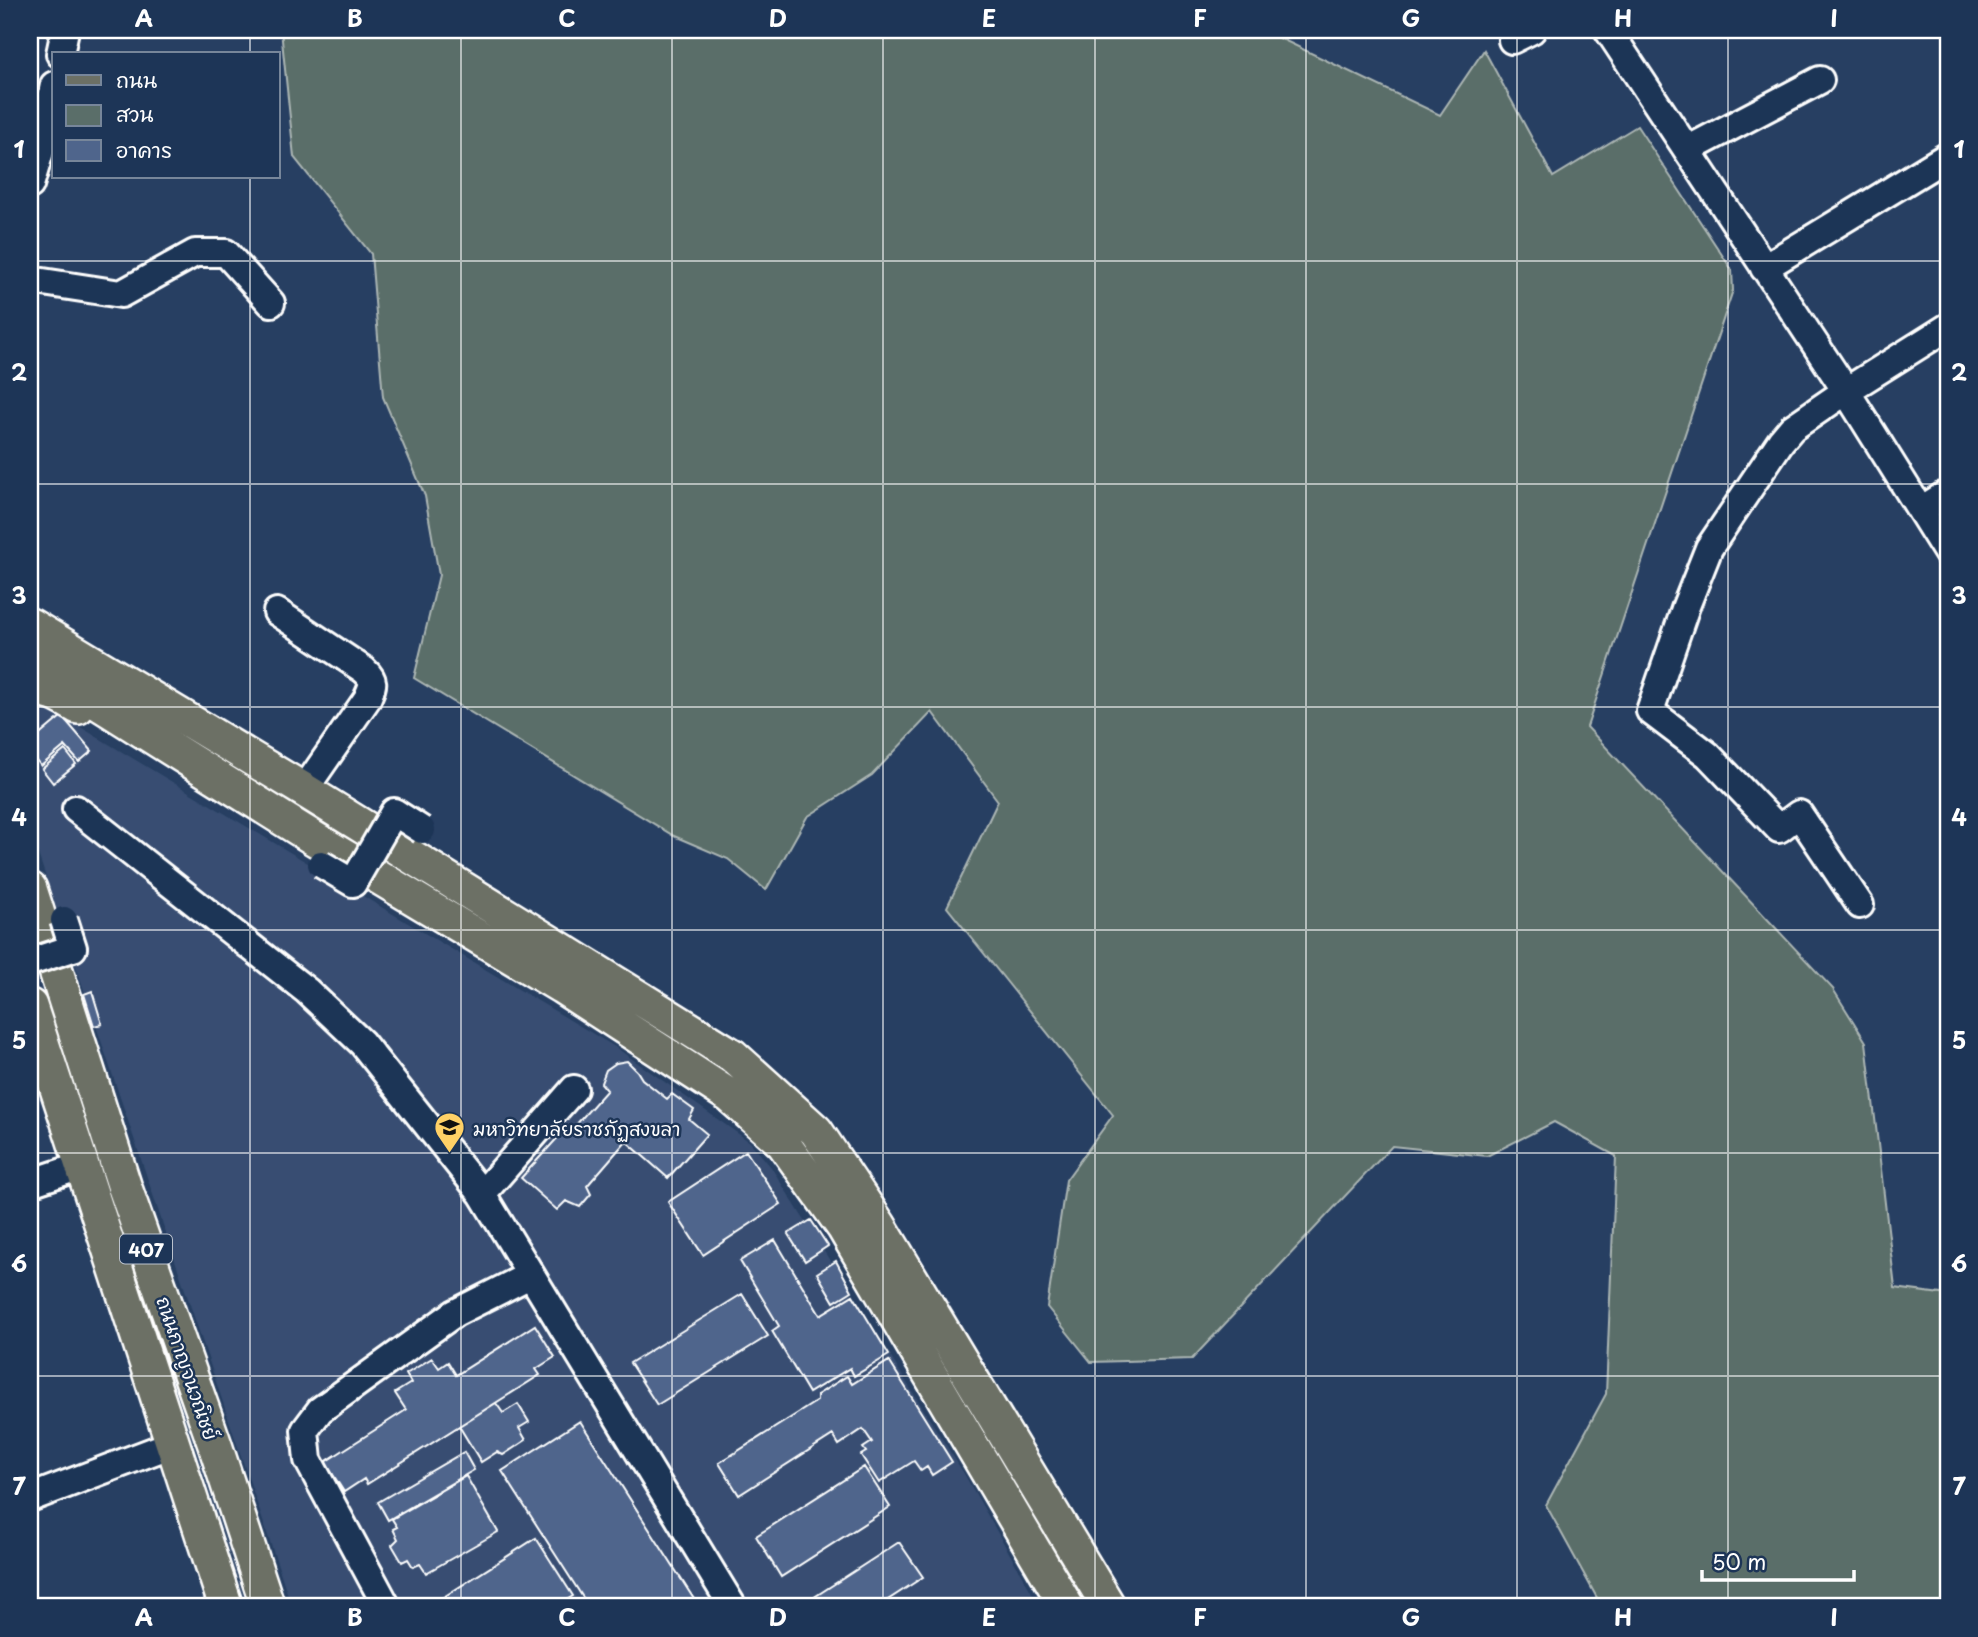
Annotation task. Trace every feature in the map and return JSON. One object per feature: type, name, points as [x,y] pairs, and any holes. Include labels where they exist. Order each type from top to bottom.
[{"type":"main road","points":[[30,625],[304,790],[733,1056],[816,1131],[879,1225],[1109,1607]]},
{"type":"main road","points":[[30,660],[315,839],[562,986],[730,1096],[783,1143],[844,1228],[1066,1607]]},
{"type":"main road","points":[[30,691],[44,690],[60,696],[199,777],[244,794]]},
{"type":"main road","name":"ถนนกาญจนวณิชย์","points":[[30,889],[125,1188],[215,1445],[268,1607]]},
{"type":"main road","name":"ถนนกาญจนวณิชย์","points":[[30,1006],[226,1607]]},
{"type":"street","points":[[61,52],[65,30]]},
{"type":"street","points":[[1608,30],[1846,391],[1948,554]]},
{"type":"street","points":[[1687,150],[1820,80]]},
{"type":"street","points":[[30,185],[34,154],[52,92]]},
{"type":"street","points":[[1764,268],[1947,157]]},
{"type":"street","points":[[30,280],[121,294],[195,253],[226,253],[271,303]]},
{"type":"street","points":[[1860,905],[1799,814],[1779,829],[1708,755],[1650,711],[1709,548],[1781,441],[1793,428],[1846,391],[1948,327]]},
{"type":"street","points":[[1921,510],[1948,493]]},
{"type":"street","points":[[277,611],[372,677],[373,685],[367,699],[304,790]]},
{"type":"street","points":[[76,809],[307,990],[362,1043],[482,1194],[733,1607]]},
{"type":"street","points":[[321,864],[352,883],[394,812],[422,830]]},
{"type":"street","points":[[30,962],[73,948],[64,920]]},
{"type":"street","points":[[482,1194],[574,1089]]},
{"type":"street","points":[[30,1183],[81,1166]]},
{"type":"street","points":[[387,1607],[308,1460],[304,1430],[320,1410],[455,1313],[530,1275]]},
{"type":"street","points":[[30,1498],[172,1444]]},
{"type":"shaded area","name":"มหาวิทยาลัยราชภัฏสงขลา","points":[[47,707],[615,1047],[750,1142],[771,1167],[963,1472],[1040,1607],[292,1607],[30,830],[30,714]]},
{"type":"green space","points":[[281,30],[1269,30],[1273,35],[1440,115],[1484,50],[1553,177],[1637,126],[1732,270],[1733,290],[1587,727],[1833,989],[1866,1042],[1895,1288],[1948,1295],[1948,1607],[1602,1607],[1546,1505],[1606,1394],[1616,1156],[1554,1122],[1487,1156],[1392,1146],[1192,1359],[1091,1362],[1047,1307],[1066,1180],[1113,1115],[947,907],[998,801],[932,712],[872,775],[807,817],[766,890],[728,859],[674,836],[414,678],[439,575],[425,496],[383,397],[371,254],[294,157]]},
{"type":"building","points":[[62,716],[92,751],[79,762],[65,746],[41,766],[30,752],[30,743]]},
{"type":"building","points":[[65,750],[76,764],[53,783],[42,769]]},
{"type":"building","points":[[92,991],[102,1024],[94,1026],[84,994]]},
{"type":"building","points":[[627,1061],[642,1079],[667,1099],[672,1094],[694,1110],[689,1119],[707,1134],[668,1178],[626,1141],[587,1186],[591,1194],[580,1207],[566,1201],[557,1210],[521,1178],[561,1134],[566,1136],[607,1090],[601,1083],[606,1070],[616,1063]]},
{"type":"building","points":[[746,1151],[781,1204],[703,1255],[668,1202]]},
{"type":"building","points":[[811,1220],[828,1246],[805,1261],[788,1234]]},
{"type":"building","points":[[775,1240],[820,1315],[853,1295],[889,1355],[854,1376],[850,1368],[809,1393],[772,1331],[779,1326],[740,1261]]},
{"type":"building","points":[[836,1261],[852,1291],[834,1302],[817,1273]]},
{"type":"building","points":[[742,1294],[768,1336],[657,1405],[630,1363]]},
{"type":"building","points":[[535,1325],[555,1357],[536,1369],[540,1375],[367,1484],[364,1479],[344,1492],[325,1462],[406,1410],[395,1393],[411,1383],[406,1374],[432,1358],[439,1368],[448,1362],[456,1375]]},
{"type":"building","points":[[889,1361],[952,1462],[932,1475],[927,1467],[921,1471],[914,1461],[879,1483],[861,1455],[866,1452],[863,1448],[872,1442],[863,1429],[839,1445],[833,1435],[739,1495],[719,1463],[817,1401],[817,1395],[847,1376],[852,1384]]},
{"type":"building","points":[[496,1403],[503,1413],[518,1404],[529,1422],[519,1428],[526,1440],[503,1455],[497,1452],[481,1462],[459,1426]]},
{"type":"building","points":[[580,1421],[699,1607],[589,1607],[502,1471]]},
{"type":"building","points":[[464,1452],[474,1470],[388,1520],[378,1502]]},
{"type":"building","points":[[864,1467],[890,1507],[781,1577],[756,1536]]},
{"type":"building","points":[[466,1476],[498,1532],[426,1573],[420,1564],[413,1567],[408,1559],[402,1562],[392,1545],[398,1539],[393,1529],[397,1527],[392,1519]]},
{"type":"building","points":[[536,1538],[573,1596],[555,1607],[428,1607]]},
{"type":"building","points":[[899,1542],[923,1577],[877,1607],[799,1607]]},
{"type":"place","name":"มหาวิทยาลัยราชภัฏสงขลา","points":[[450,1155]]}]
